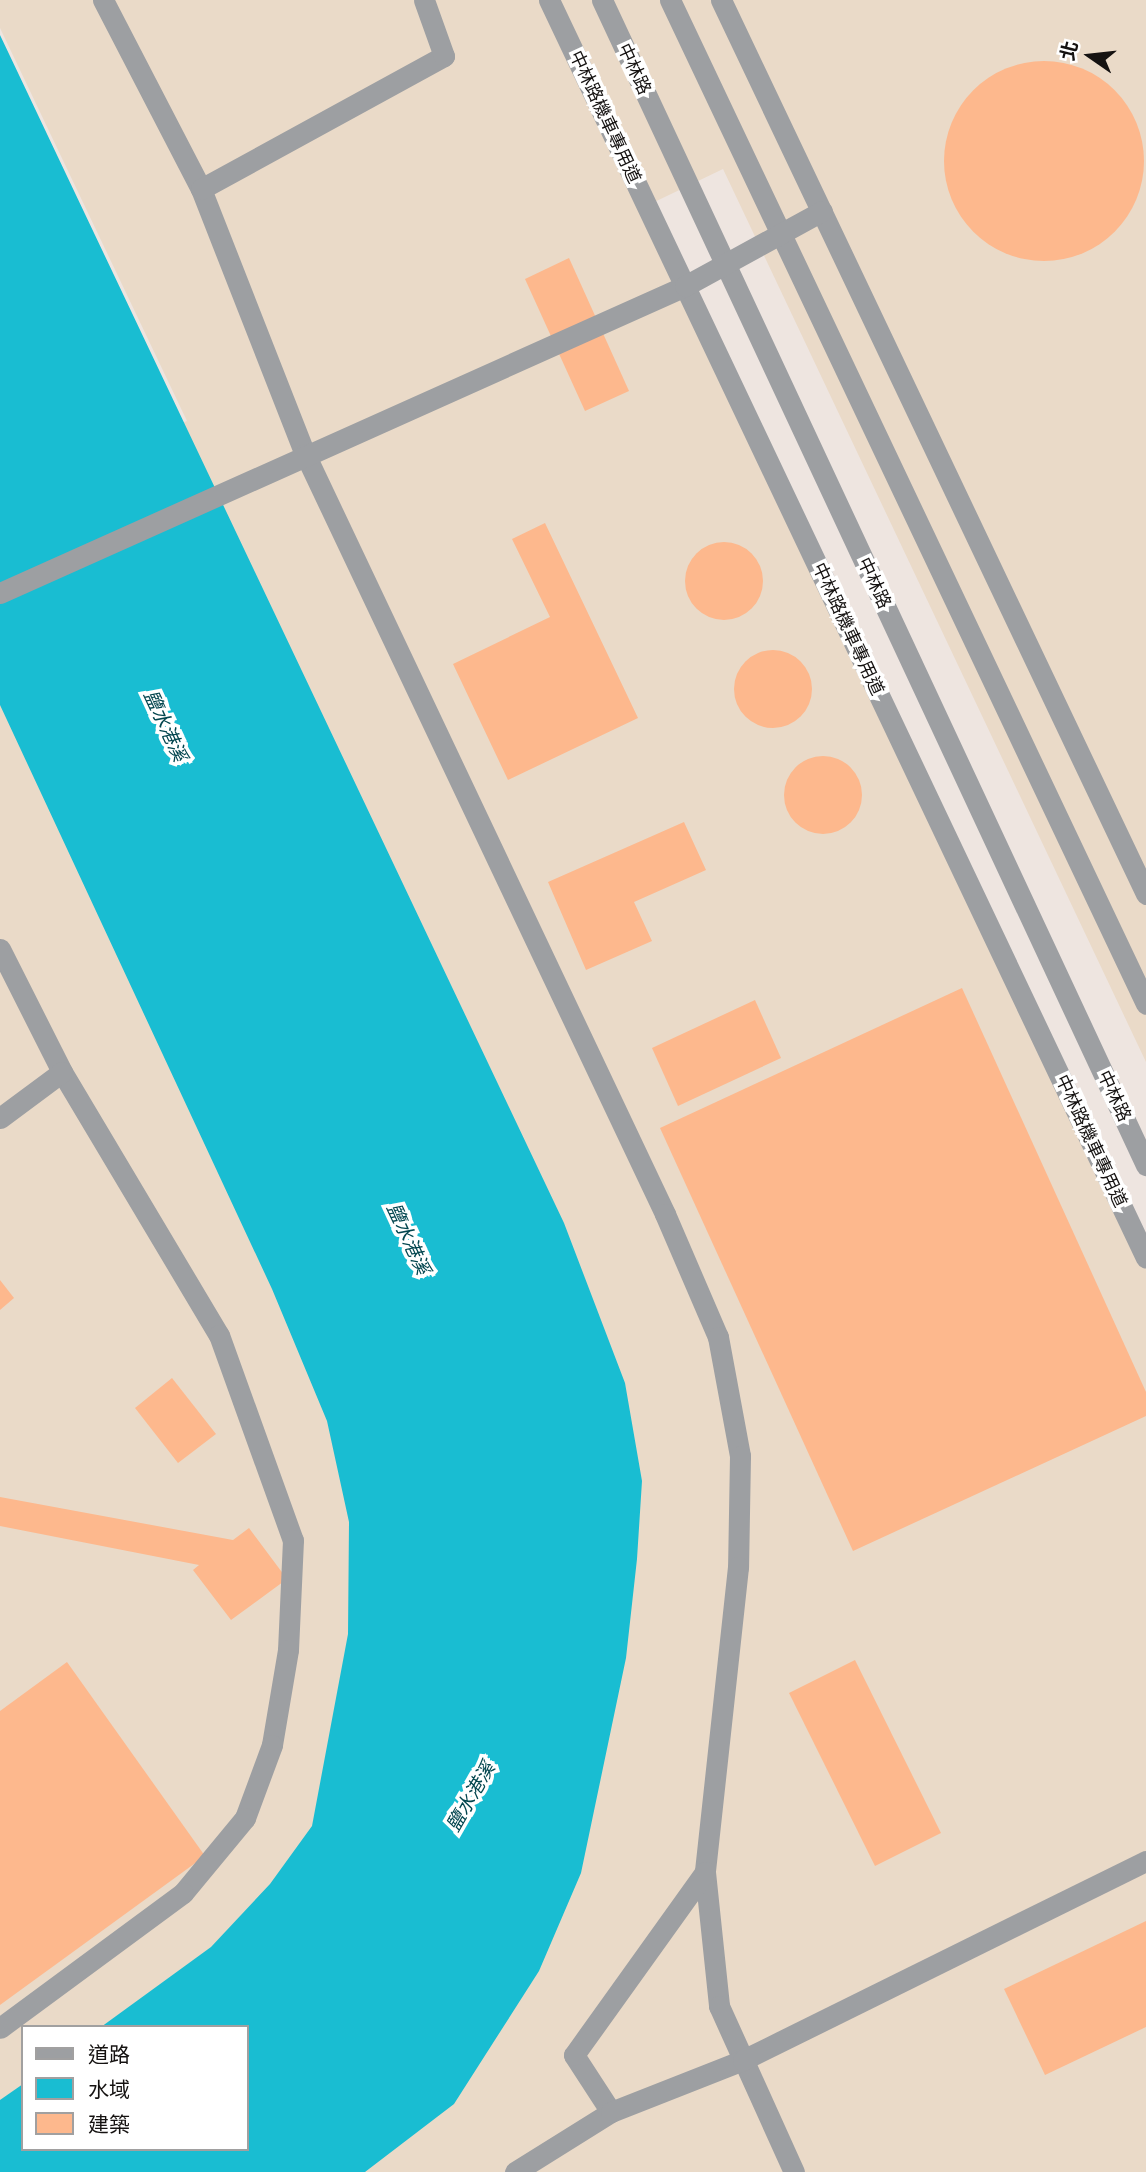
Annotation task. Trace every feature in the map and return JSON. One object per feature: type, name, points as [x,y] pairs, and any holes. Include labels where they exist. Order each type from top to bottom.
[{"type":"street","points":[[103,0],[201,189],[305,454],[665,1214],[718,1337],[740,1456],[738,1553],[705,1872],[719,2006],[794,2172]]},
{"type":"street","points":[[201,189],[444,57],[424,0]]},
{"type":"street","name":"中林路機車專用道","points":[[550,0],[1146,1258]]},
{"type":"street","name":"中林路","points":[[602,0],[1146,1165]]},
{"type":"street","points":[[670,0],[1146,1004]]},
{"type":"street","points":[[721,0],[1146,894]]},
{"type":"street","points":[[0,593],[685,285],[782,235],[822,211]]},
{"type":"street","points":[[0,949],[62,1072],[219,1335],[293,1540],[288,1650],[272,1745],[245,1818],[183,1893],[0,2028]]},
{"type":"street","points":[[0,1118],[62,1072]]},
{"type":"street","points":[[515,2172],[611,2112],[743,2060],[1146,1861]]},
{"type":"street","points":[[611,2112],[574,2055],[705,1872]]},
{"type":"shaded area","points":[[0,0],[1146,0],[1146,1062],[723,169],[644,207],[1146,1263],[1146,2172],[0,2172],[0,506],[187,421],[0,28]]},
{"type":"water","name":"鹽水港溪","points":[[0,35],[564,1223],[625,1383],[642,1481],[626,1658],[581,1873],[539,1971],[454,2104],[365,2172],[0,2172],[0,2100],[21,2085],[21,2151],[248,2151],[248,2025],[104,2025],[211,1947],[270,1884],[312,1826],[348,1634],[349,1522],[327,1421],[272,1289],[0,705]]},
{"type":"building","points":[[1044,61],[1082,68],[1115,90],[1137,123],[1144,161],[1137,199],[1115,232],[1082,254],[1044,261],[1006,254],[973,232],[951,199],[944,161],[951,123],[973,90],[1006,68]]},
{"type":"building","points":[[569,258],[629,391],[585,411],[525,279]]},
{"type":"building","points":[[545,523],[638,718],[508,780],[453,664],[550,617],[512,539]]},
{"type":"building","points":[[716,542],[732,542],[746,548],[757,559],[763,573],[763,589],[757,603],[746,614],[732,620],[716,620],[702,614],[691,603],[685,589],[685,573],[691,559],[702,548]]},
{"type":"building","points":[[765,650],[781,650],[795,656],[806,667],[812,681],[812,697],[806,711],[795,722],[781,728],[765,728],[751,722],[740,711],[734,697],[734,681],[740,667],[751,656]]},
{"type":"building","points":[[815,756],[831,756],[845,762],[856,773],[862,787],[862,803],[856,817],[845,828],[831,834],[815,834],[801,828],[790,817],[784,803],[784,787],[790,773],[801,762]]},
{"type":"building","points":[[684,822],[706,870],[634,902],[652,941],[586,970],[548,882]]},
{"type":"building","points":[[962,988],[1146,1392],[1146,1416],[853,1551],[660,1128]]},
{"type":"building","points":[[755,1000],[781,1058],[678,1106],[652,1048]]},
{"type":"building","points":[[0,1280],[14,1298],[0,1310]]},
{"type":"building","points":[[172,1378],[216,1434],[178,1463],[135,1408]]},
{"type":"building","points":[[0,1497],[233,1540],[249,1528],[287,1579],[231,1620],[193,1570],[199,1565],[0,1526]]},
{"type":"building","points":[[855,1660],[941,1833],[875,1866],[789,1693]]},
{"type":"building","points":[[67,1662],[205,1856],[0,2005],[0,1711]]},
{"type":"building","points":[[1146,1921],[1146,2027],[1045,2075],[1004,1989]]}]
